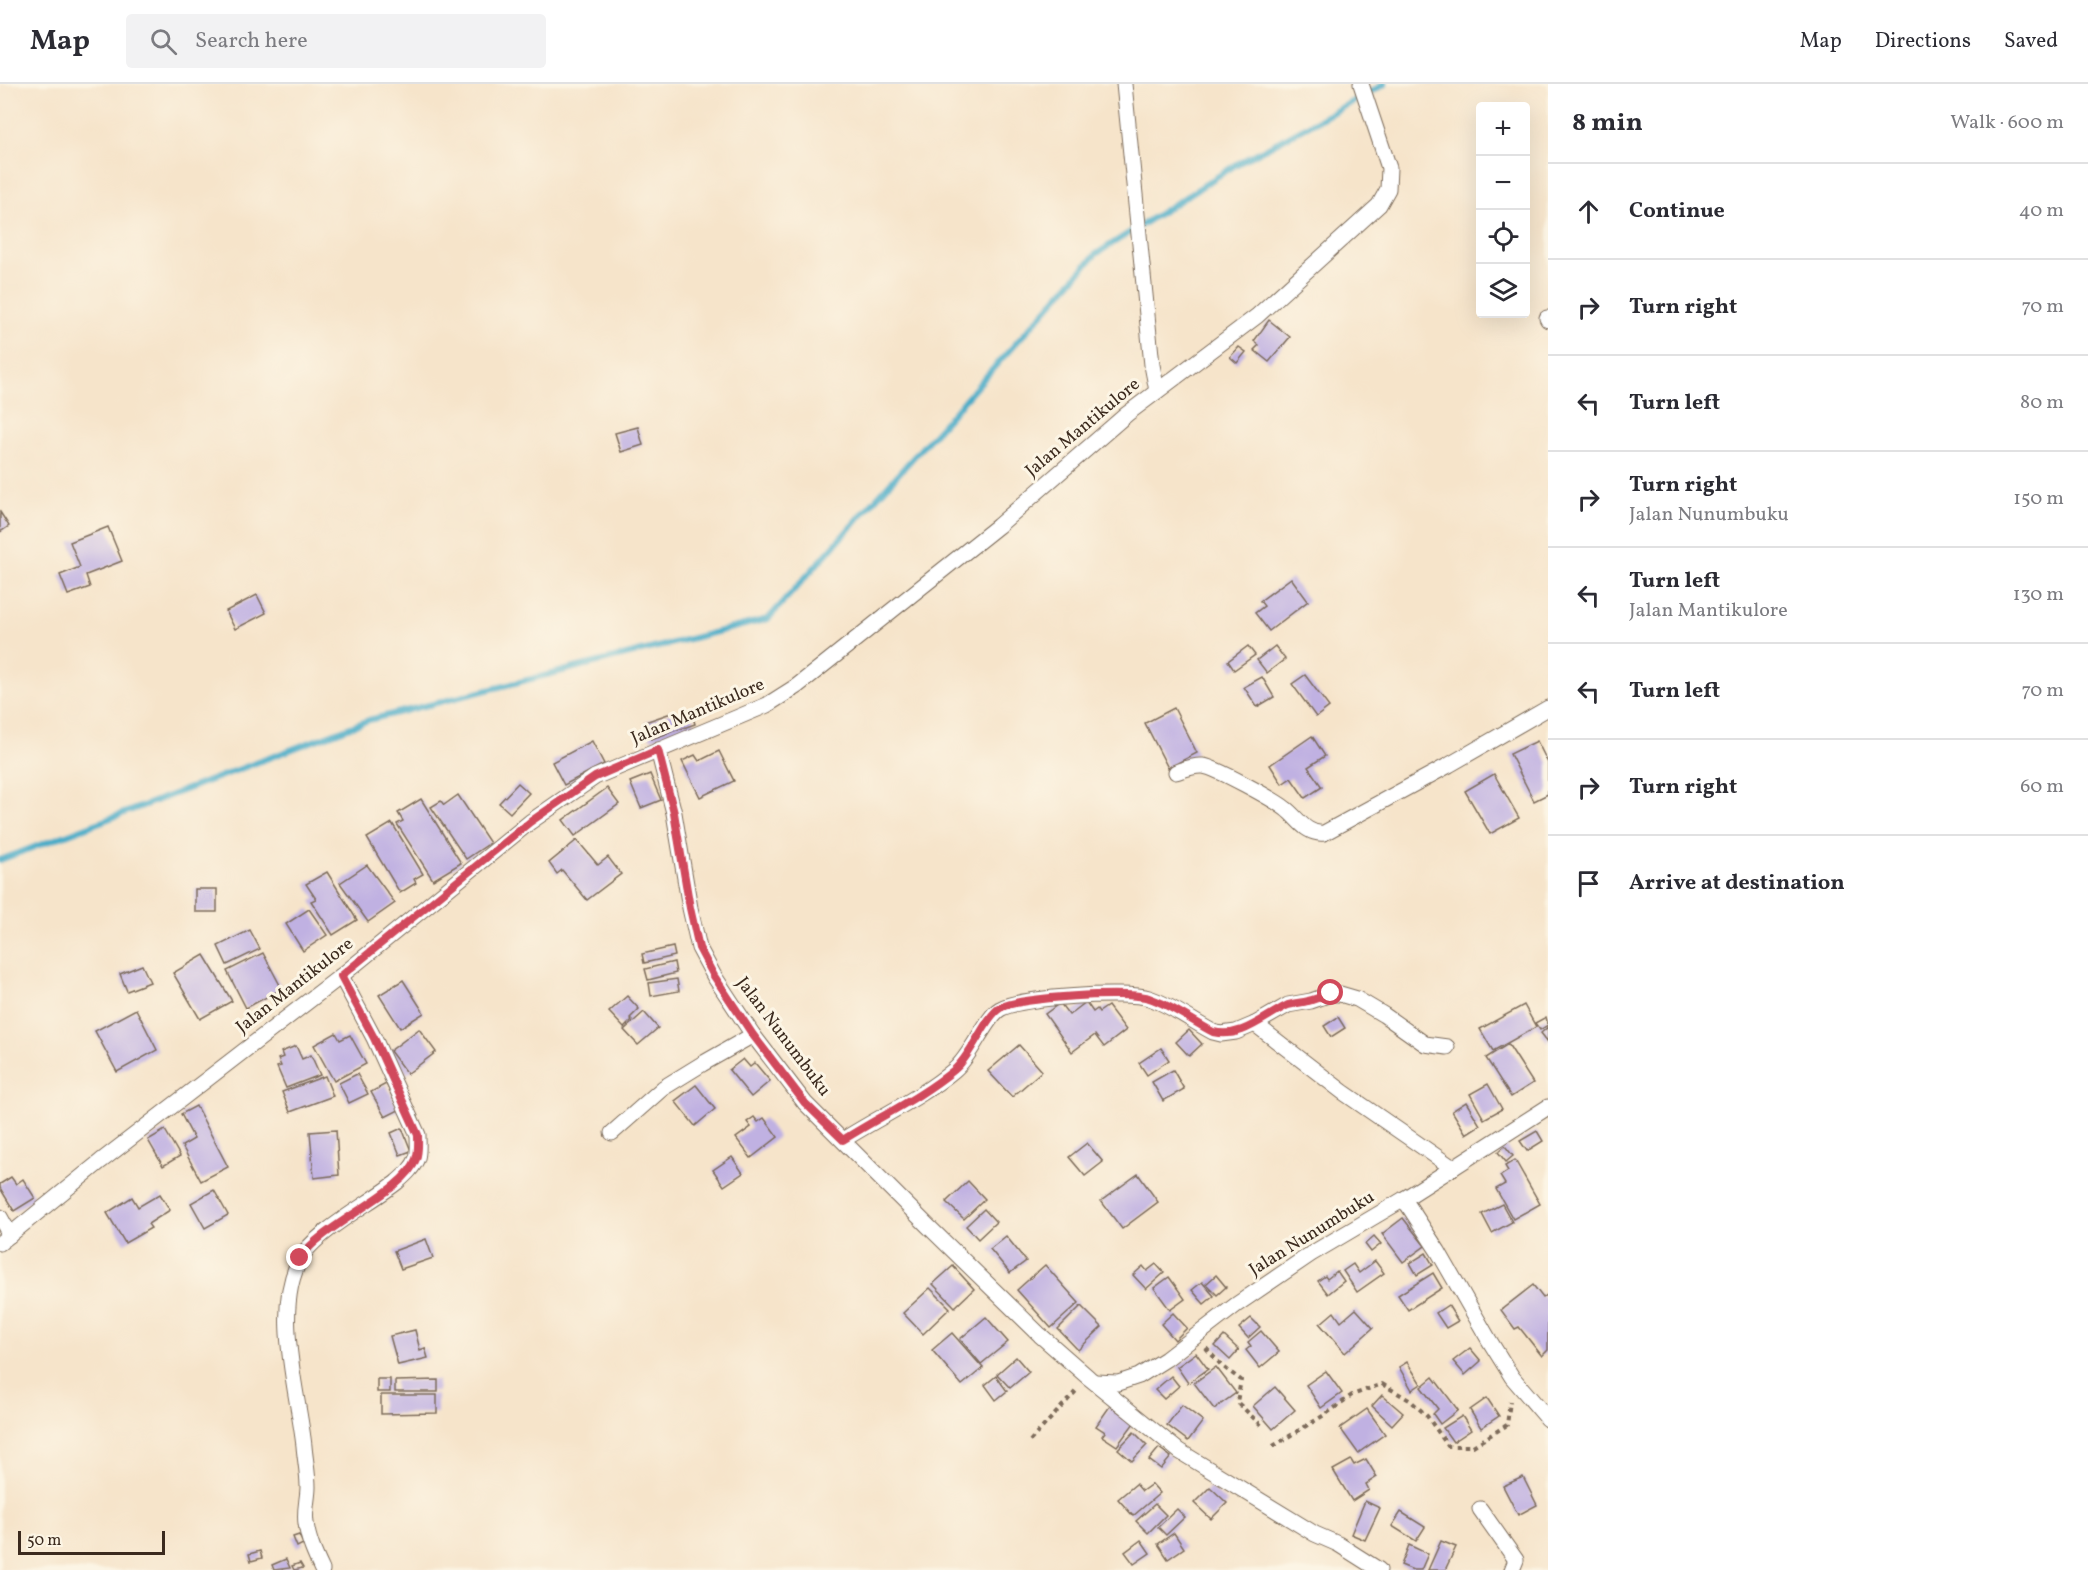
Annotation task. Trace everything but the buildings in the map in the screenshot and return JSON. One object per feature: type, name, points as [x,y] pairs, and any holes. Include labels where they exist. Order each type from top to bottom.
[{"type":"street","name":"Jalan Mantikulore","points":[[5,1239],[110,1154],[341,976],[530,822],[595,777],[767,705],[797,686],[998,526],[1127,414],[1257,316],[1379,205],[1388,189],[1389,168],[1360,84]]},
{"type":"street","points":[[1124,88],[1152,365],[1157,391]]},
{"type":"street","points":[[1176,772],[1197,766],[1213,768],[1279,804],[1309,830],[1324,833],[1548,708]]},
{"type":"street","name":"Jalan Nunumbuku","points":[[658,750],[674,813],[699,948],[714,976],[753,1035],[805,1103],[1024,1319],[1092,1380],[1179,1450],[1315,1534],[1338,1544],[1372,1568]]},
{"type":"street","points":[[322,1570],[309,1538],[306,1520],[308,1486],[288,1345],[289,1293],[295,1270],[307,1248],[404,1176],[412,1168],[418,1146],[418,1135],[383,1057],[341,976]]},
{"type":"street","points":[[843,1140],[954,1070],[965,1058],[998,1009],[1031,999],[1125,995],[1146,997],[1213,1032],[1229,1034],[1255,1024],[1288,1005],[1311,1001],[1331,993],[1340,993],[1357,999],[1384,1015],[1425,1044],[1447,1047]]},
{"type":"street","points":[[1255,1024],[1343,1092],[1453,1168]]},
{"type":"street","points":[[612,1133],[663,1088],[753,1035]]},
{"type":"street","name":"Jalan Nunumbuku","points":[[1092,1380],[1118,1383],[1139,1376],[1311,1254],[1404,1199],[1548,1107]]},
{"type":"street","points":[[1404,1199],[1438,1251],[1512,1377],[1548,1419]]},
{"type":"street","points":[[0,1217],[5,1239]]},
{"type":"street","points":[[1480,1509],[1516,1560],[1512,1570]]},
{"type":"path","points":[[1195,1337],[1222,1366],[1241,1380],[1237,1402],[1262,1426]]},
{"type":"path","points":[[1273,1446],[1326,1414],[1352,1395],[1382,1384],[1411,1401],[1427,1416],[1448,1446],[1473,1446],[1507,1425],[1512,1377]]},
{"type":"path","points":[[1030,1442],[1092,1380]]},
{"type":"waterway","points":[[0,860],[369,720],[768,619],[1096,254],[1237,164],[1385,84]]},
{"type":"route","points":[[300,1258],[307,1248],[320,1237],[404,1176],[412,1168],[418,1152],[418,1135],[374,1038],[341,976],[530,822],[595,777],[658,750],[674,813],[699,948],[714,976],[753,1035],[805,1103],[843,1140],[954,1070],[965,1058],[998,1009],[1012,1004],[1031,999],[1125,995],[1146,997],[1213,1032],[1229,1034],[1255,1024],[1288,1005],[1311,1001],[1331,993]]}]
